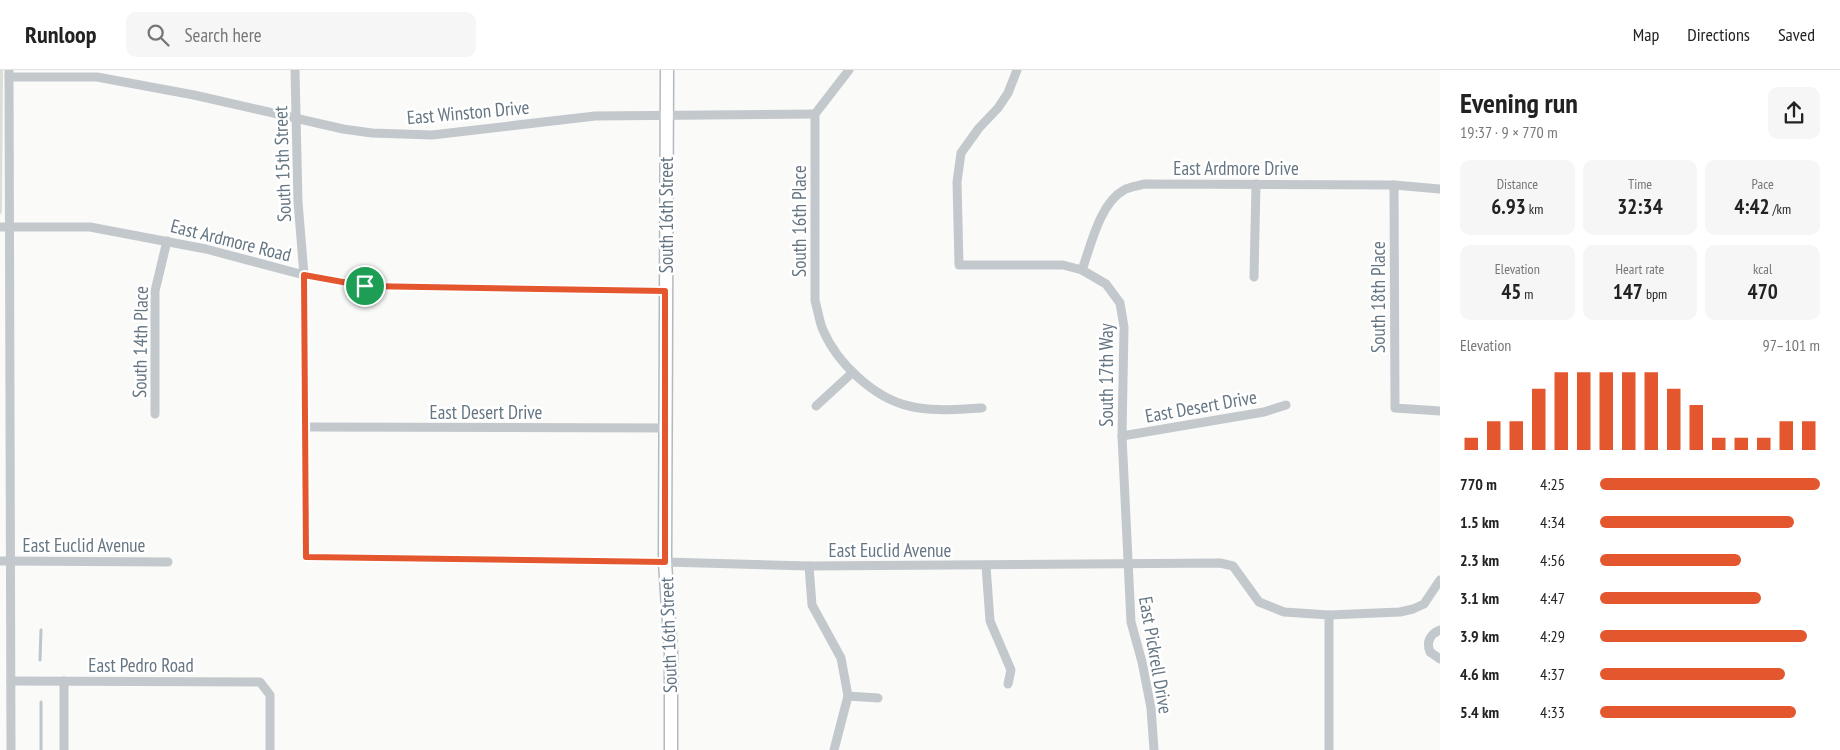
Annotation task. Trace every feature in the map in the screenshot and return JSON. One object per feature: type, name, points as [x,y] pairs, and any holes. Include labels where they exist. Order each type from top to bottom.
[{"type":"main road","name":"South 16th Street","points":[[667,70],[665,562],[671,653],[671,750]]},
{"type":"street","name":"South 15th Street","points":[[295,70],[298,202],[304,275],[306,557]]},
{"type":"street","points":[[815,114],[849,70]]},
{"type":"street","name":"South 17th Way","points":[[1017,70],[1008,93],[998,108],[979,128],[961,153],[957,182],[959,265],[1063,265],[1082,270],[1106,284],[1120,303],[1124,327],[1122,436],[1127,565]]},
{"type":"street","name":"East Winston Drive","points":[[9,74],[97,77],[194,95],[343,129],[372,133],[432,135],[595,116],[815,114]]},
{"type":"street","points":[[9,74],[11,750]]},
{"type":"street","name":"South 16th Place","points":[[815,114],[815,301],[823,330],[835,351],[852,373],[879,393],[908,406],[935,410],[982,408]]},
{"type":"street","name":"East Ardmore Drive","points":[[1082,270],[1100,218],[1108,205],[1124,190],[1144,184],[1394,185],[1440,189]]},
{"type":"street","points":[[1254,277],[1256,184]]},
{"type":"street","name":"South 18th Place","points":[[1394,185],[1395,408],[1440,411]]},
{"type":"street","name":"East Ardmore Road","points":[[0,226],[90,226],[206,249],[304,275],[365,286],[665,291]]},
{"type":"street","name":"South 14th Place","points":[[155,414],[155,291],[167,241]]},
{"type":"street","points":[[816,406],[852,373]]},
{"type":"street","name":"East Desert Drive","points":[[1122,436],[1264,412],[1286,405]]},
{"type":"street","name":"East Desert Drive","points":[[306,427],[666,428]]},
{"type":"street","name":"East Euclid Avenue","points":[[306,557],[810,566],[1220,563],[1233,566],[1259,602],[1284,612],[1329,614],[1400,612],[1413,609],[1424,604],[1440,580]]},
{"type":"street","name":"East Euclid Avenue","points":[[0,561],[168,562]]},
{"type":"street","name":"East Pickrell Drive","points":[[1127,565],[1131,622],[1142,662],[1151,708],[1154,750]]},
{"type":"street","points":[[810,566],[812,605],[841,658],[848,696],[834,750]]},
{"type":"street","points":[[986,566],[990,621],[1011,670],[1008,684]]},
{"type":"street","points":[[1329,614],[1329,750]]},
{"type":"street","points":[[1440,630],[1431,636],[1428,644],[1433,656],[1440,659]]},
{"type":"street","name":"East Pedro Road","points":[[12,681],[260,682],[270,695],[270,750]]},
{"type":"street","points":[[64,681],[64,750]]},
{"type":"street","points":[[848,696],[878,698]]},
{"type":"shaded area","points":[[0,70],[3,70],[2,212],[0,215]]},
{"type":"waterway","points":[[40,660],[41,630]]},
{"type":"waterway","points":[[41,702],[41,750]]},
{"type":"route","points":[[304,275],[365,286],[665,291],[665,562],[306,557],[304,275]]}]
